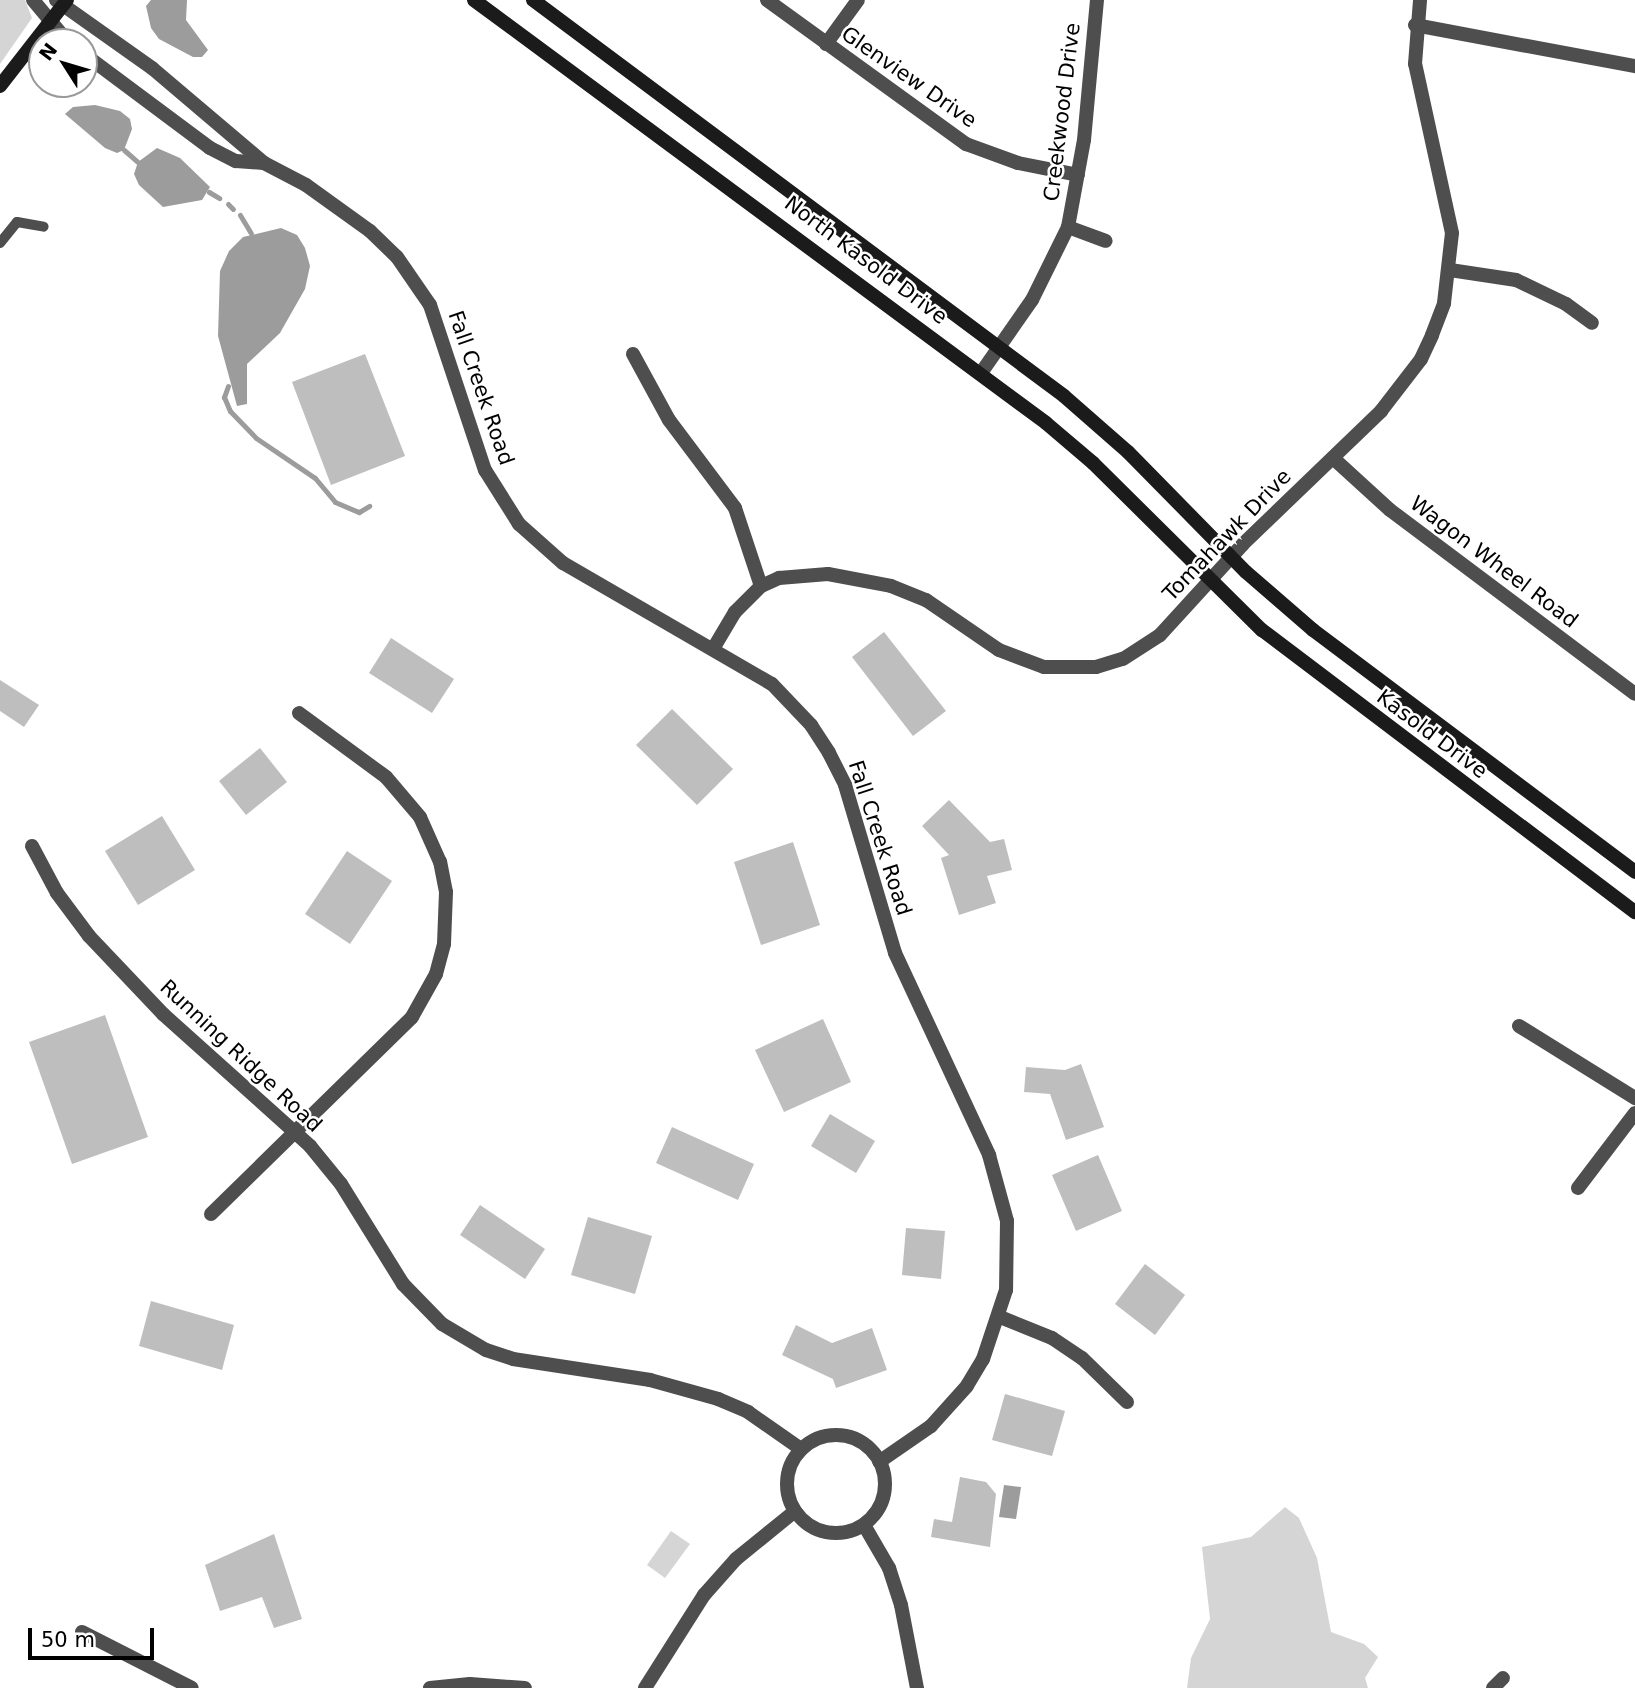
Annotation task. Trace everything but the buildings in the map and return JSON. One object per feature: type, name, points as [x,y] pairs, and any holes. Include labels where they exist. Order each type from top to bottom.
[{"type":"main road","name":"North Kasold Drive","points":[[474,0],[981,373],[1093,463],[1210,581]]},
{"type":"main road","name":"North Kasold Drive","points":[[533,0],[1001,347],[1093,419],[1231,558]]},
{"type":"main road","points":[[0,86],[50,22],[62,1]]},
{"type":"main road","name":"Kasold Drive","points":[[1231,558],[1313,630],[1635,872]]},
{"type":"main road","name":"Kasold Drive","points":[[1210,581],[1306,665],[1635,912]]},
{"type":"street","points":[[33,0],[55,28]]},
{"type":"street","name":"Glenview Drive","points":[[768,0],[966,144],[1018,163],[1078,175]]},
{"type":"street","points":[[826,44],[858,0]]},
{"type":"street","name":"Creekwood Drive","points":[[981,373],[1032,300],[1068,227],[1078,175],[1097,0]]},
{"type":"street","name":"Tomahawk Drive","points":[[713,649],[735,612],[761,586],[779,578],[828,575],[891,586],[952,615],[1010,655],[1070,669],[1105,664],[1145,646],[1381,411],[1421,359],[1444,303],[1450,270],[1450,214],[1419,90],[1415,25],[1420,0]]},
{"type":"street","name":"Fall Creek Road","points":[[62,1],[152,68],[264,163],[306,185],[370,231],[415,281],[439,327],[485,470],[520,524],[563,564],[772,684],[811,725],[845,785],[895,953],[1000,1186],[1009,1257],[1000,1317],[983,1359],[951,1405],[880,1462]]},
{"type":"street","points":[[1415,25],[1635,66]]},
{"type":"street","name":"Fall Creek Road","points":[[98,64],[210,148],[236,161],[264,163]]},
{"type":"street","points":[[1068,227],[1106,242]]},
{"type":"street","points":[[1450,270],[1516,280],[1566,304],[1592,323]]},
{"type":"street","points":[[633,354],[669,420],[735,508],[761,586]]},
{"type":"street","name":"Wagon Wheel Road","points":[[1333,458],[1390,510],[1634,692]]},
{"type":"street","points":[[211,1214],[412,1017],[436,974],[447,919],[440,862],[420,817],[386,777],[299,713]]},
{"type":"street","name":"Running Ridge Road","points":[[32,846],[57,893],[124,976],[296,1132],[341,1184],[402,1284],[421,1306],[461,1337],[513,1359],[685,1387],[748,1412],[801,1449]]},
{"type":"street","points":[[1519,1026],[1635,1098]]},
{"type":"street","points":[[1577,1188],[1635,1113]]},
{"type":"street","points":[[1000,1317],[1052,1338],[1082,1358],[1127,1402]]},
{"type":"street","points":[[829,1436],[844,1436],[859,1441],[880,1462],[884,1489],[874,1515],[864,1525],[834,1534],[805,1523],[795,1511],[787,1479],[801,1449],[829,1436]]},
{"type":"street","points":[[645,1688],[704,1595],[736,1559],[795,1511]]},
{"type":"street","points":[[864,1525],[888,1568],[901,1605],[917,1688]]},
{"type":"street","points":[[82,1632],[192,1688]]},
{"type":"street","points":[[430,1688],[470,1684],[525,1688]]},
{"type":"lane","points":[[0,243],[17,222],[44,227]]},
{"type":"shaded area","points":[[0,0],[25,0],[32,18],[0,64]]},
{"type":"shaded area","points":[[151,0],[187,0],[186,20],[208,50],[202,57],[193,57],[159,39],[151,28],[146,6]]},
{"type":"shaded area","points":[[95,105],[120,111],[130,119],[132,129],[124,150],[117,153],[105,148],[65,114],[73,107]]},
{"type":"shaded area","points":[[157,148],[180,158],[210,187],[202,200],[163,207],[139,185],[134,174],[138,162]]},
{"type":"shaded area","points":[[281,228],[297,235],[305,248],[310,266],[305,289],[280,333],[247,364],[247,404],[237,406],[218,336],[220,271],[229,251],[243,237]]},
{"type":"shaded area","points":[[1004,1485],[1021,1487],[1016,1519],[999,1517]]},
{"type":"shaded area","points":[[1285,1507],[1299,1518],[1317,1558],[1331,1632],[1364,1644],[1378,1657],[1365,1678],[1368,1688],[1187,1688],[1191,1658],[1210,1619],[1202,1547],[1251,1537]]},
{"type":"shaded area","points":[[671,1531],[690,1544],[665,1578],[647,1565]]},
{"type":"waterway","points":[[124,150],[138,162]]},
{"type":"waterway","points":[[209,192],[219,198]]},
{"type":"waterway","points":[[228,204],[233,209]]},
{"type":"waterway","points":[[240,215],[251,233]]},
{"type":"waterway","points":[[228,386],[224,397],[230,411],[256,438],[315,478],[335,502],[359,512],[369,506]]}]
